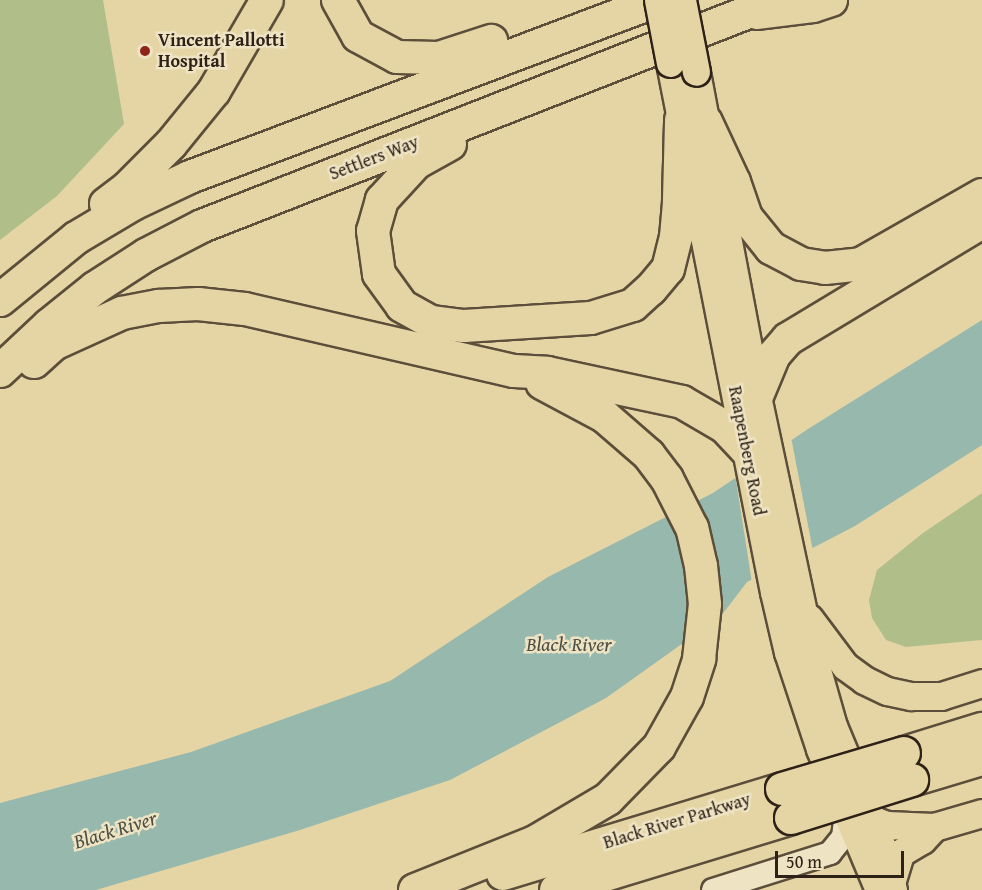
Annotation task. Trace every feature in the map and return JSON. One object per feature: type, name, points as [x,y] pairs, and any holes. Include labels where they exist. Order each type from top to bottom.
[{"type":"highway","points":[[51,256],[53,242],[127,188],[171,144],[214,91],[267,0]]},
{"type":"highway","points":[[338,0],[358,36],[397,57],[439,58],[612,0]]},
{"type":"highway","points":[[0,300],[51,256],[104,221],[199,173],[658,0]]},
{"type":"highway","name":"Settlers Way","points":[[0,371],[71,306],[120,272],[176,239],[233,213],[698,34],[779,0]]},
{"type":"highway","points":[[739,15],[813,6],[831,0]]},
{"type":"highway","points":[[512,105],[441,150],[417,162],[382,200],[373,231],[379,274],[402,306],[431,322],[464,326],[591,318],[633,305],[651,289],[668,268],[673,253],[679,199],[694,121]]},
{"type":"highway","points":[[694,121],[734,182],[746,217],[771,248],[801,264],[825,268],[861,264],[982,195]]},
{"type":"highway","points":[[757,396],[774,355],[788,339],[982,222]]},
{"type":"highway","points":[[0,392],[54,344],[122,313],[159,306],[188,304],[245,309],[514,371],[547,373],[682,402],[725,427],[754,452]]},
{"type":"highway","points":[[416,890],[535,842],[608,799],[659,747],[687,698],[699,659],[705,604],[701,566],[692,528],[667,479],[649,455],[604,416],[514,371]]},
{"type":"highway","points":[[908,766],[982,729]]},
{"type":"highway","points":[[908,766],[982,759]]},
{"type":"highway","name":"Black River Parkway","points":[[451,890],[786,804],[908,766]]},
{"type":"highway","name":"Black River Parkway","points":[[556,890],[786,804]]},
{"type":"main road","name":"Raapenberg Road","points":[[658,0],[686,84],[757,396],[754,452]]},
{"type":"main road","name":"Raapenberg Road","points":[[682,0],[686,84]]},
{"type":"main road","name":"Raapenberg Road","points":[[694,121],[754,452],[782,572],[802,697],[820,749],[846,811],[888,887]]},
{"type":"main road","name":"Raapenberg Road","points":[[782,572],[802,607],[821,690],[872,820],[888,887]]},
{"type":"main road","points":[[802,607],[826,644],[845,666],[864,680],[887,690],[911,696],[941,696],[982,683]]},
{"type":"main road","points":[[846,811],[887,825],[934,827],[982,813]]},
{"type":"main road","points":[[888,887],[900,853],[922,840],[934,827]]},
{"type":"street","points":[[713,890],[830,853],[843,837],[846,811]]},
{"type":"green space","points":[[0,0],[103,0],[124,124],[57,196],[0,240]]},
{"type":"green space","points":[[982,493],[982,640],[906,647],[886,640],[872,618],[869,600],[877,570],[923,533]]},
{"type":"water","name":"Black River","points":[[982,320],[982,445],[855,526],[747,582],[721,616],[606,698],[450,780],[300,830],[96,890],[0,890],[0,803],[191,752],[390,681],[548,577],[713,493],[808,429]]},
{"type":"pier","points":[[791,437],[813,551],[752,583],[735,474]]},
{"type":"place","name":"Vincent Pallotti Hospital","points":[[145,51]]}]
